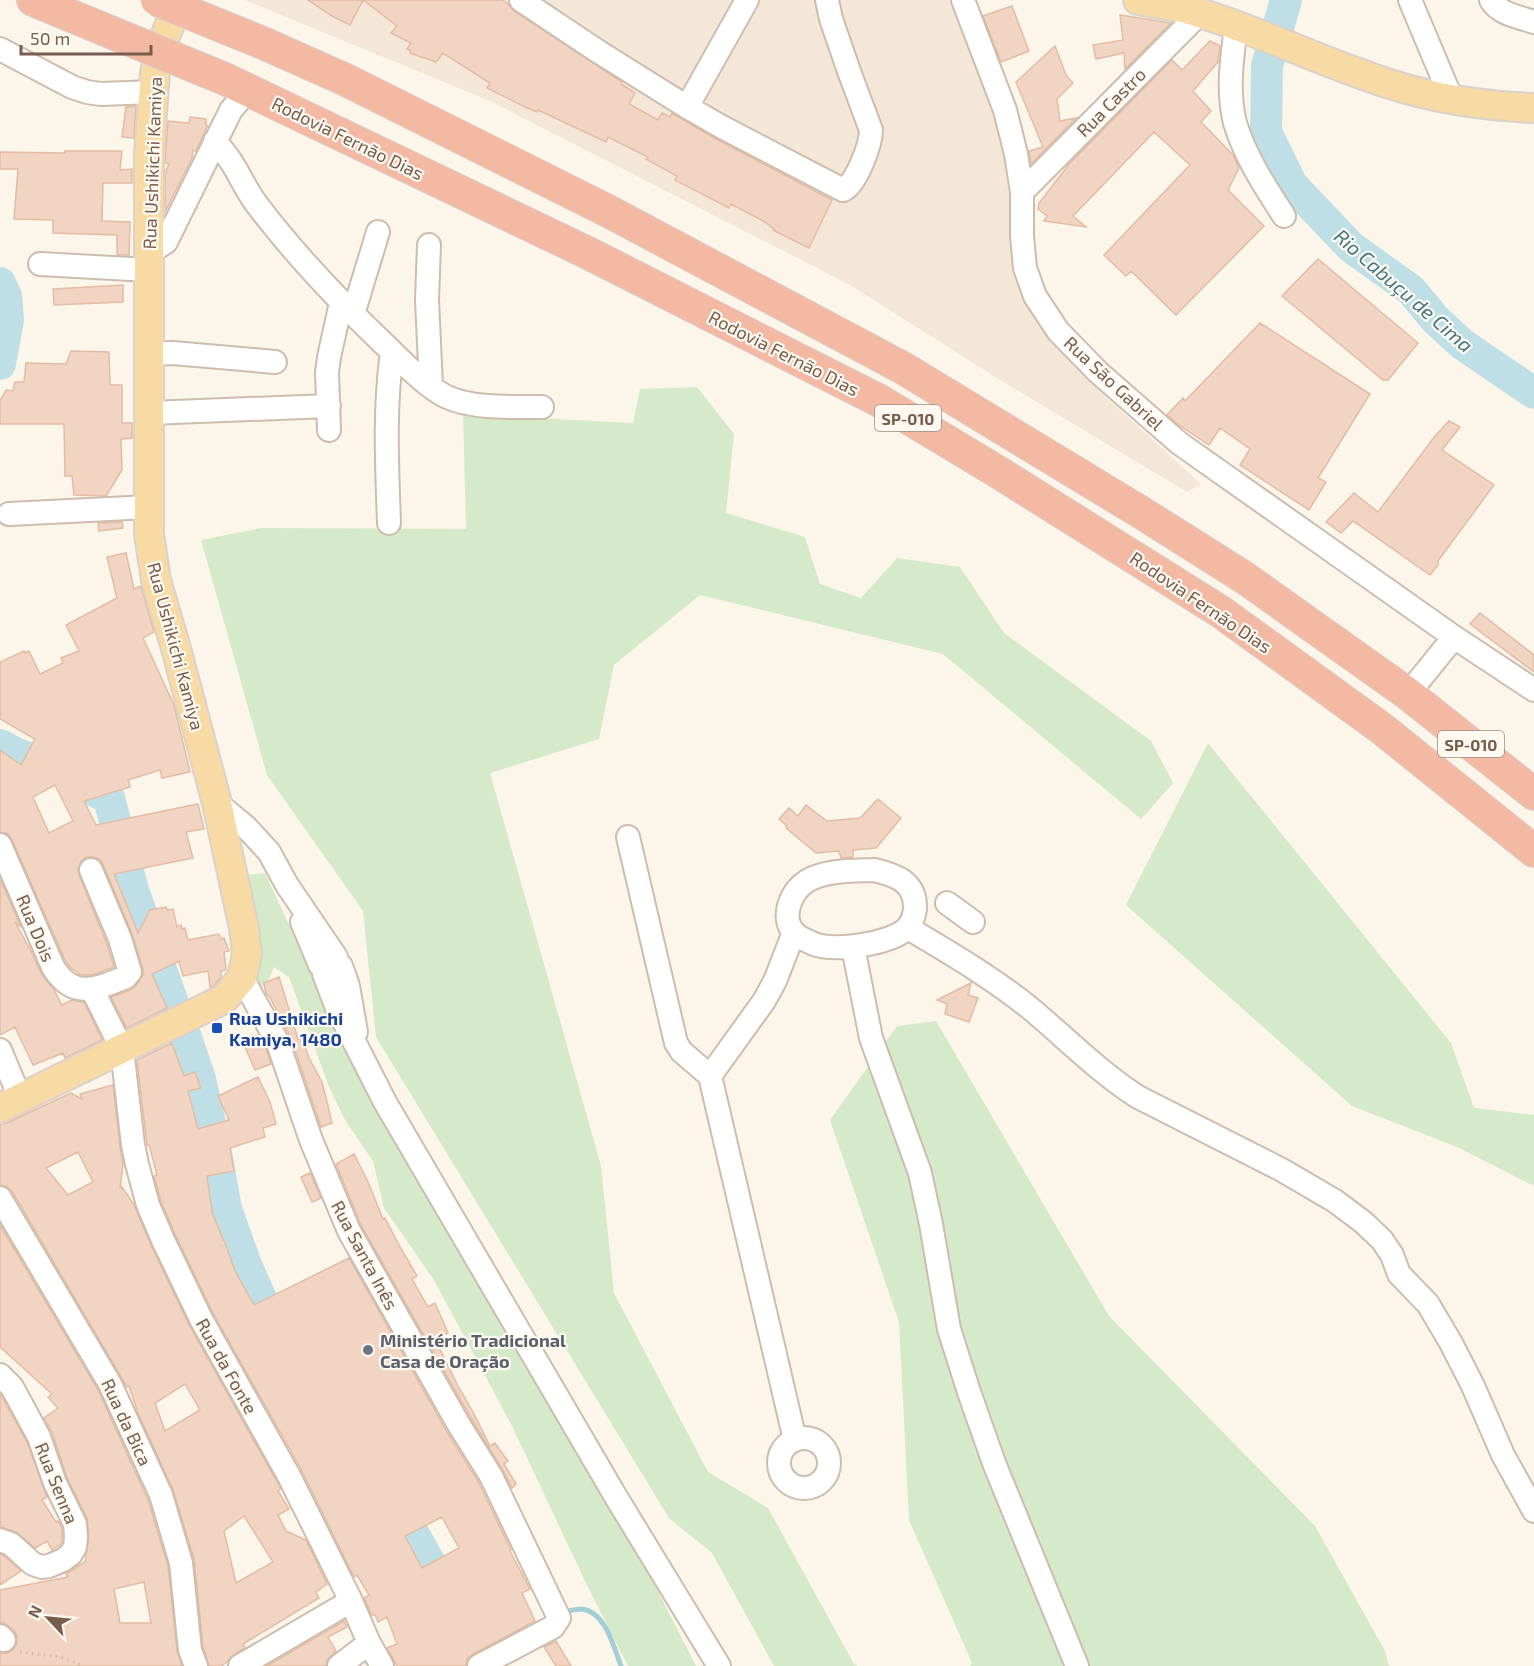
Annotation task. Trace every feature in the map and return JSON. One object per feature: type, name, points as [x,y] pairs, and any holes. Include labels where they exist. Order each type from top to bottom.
[{"type":"highway","name":"Rodovia Fernão Dias","points":[[33,0],[236,85],[588,253],[880,401],[1221,612],[1381,728],[1534,851]]},
{"type":"highway","name":"SP-010","points":[[157,0],[346,80],[608,211],[903,369],[1132,507],[1245,579],[1408,694],[1534,794]]},
{"type":"main road","name":"Rua Ushikichi Kamiya","points":[[179,0],[160,50],[153,92],[149,153],[149,534],[156,580],[217,803],[244,928],[247,954],[242,978]]},
{"type":"main road","points":[[1138,0],[1200,14],[1330,64],[1392,85],[1452,100],[1534,108]]},
{"type":"main road","points":[[10,1103],[224,999],[242,978]]},
{"type":"street","points":[[520,0],[687,107],[839,189],[846,189],[868,149],[871,130],[826,0]]},
{"type":"street","points":[[687,107],[747,0]]},
{"type":"street","name":"Rua São Gabriel","points":[[963,0],[1005,110],[1016,154],[1022,192],[1025,268],[1035,296],[1058,331],[1098,372],[1179,443],[1454,637],[1534,690]]},
{"type":"street","points":[[1410,0],[1452,100]]},
{"type":"street","points":[[1491,0],[1495,6],[1507,13],[1534,22]]},
{"type":"street","name":"Rua Castro","points":[[1022,192],[1200,14]]},
{"type":"street","points":[[1240,28],[1232,62],[1231,93],[1235,122],[1257,173],[1284,216]]},
{"type":"street","points":[[0,49],[72,87],[87,92],[101,94],[153,92]]},
{"type":"street","points":[[40,264],[148,261],[166,242],[231,110],[236,85]]},
{"type":"street","points":[[215,141],[232,163],[247,191],[290,246],[347,308],[431,386],[448,398],[461,402],[542,407]]},
{"type":"street","points":[[329,430],[327,372],[329,357],[378,231]]},
{"type":"street","points":[[429,245],[427,300],[431,386]]},
{"type":"street","points":[[389,523],[386,418],[392,352]]},
{"type":"street","points":[[149,354],[173,353],[275,362]]},
{"type":"street","points":[[150,413],[328,406]]},
{"type":"street","points":[[9,514],[149,507]]},
{"type":"street","points":[[1408,694],[1454,637]]},
{"type":"street","points":[[217,803],[246,827],[269,852],[330,965],[348,987],[357,1045],[366,1067],[616,1497],[719,1666]]},
{"type":"street","points":[[223,832],[244,837],[269,852]]},
{"type":"street","points":[[628,837],[676,1043],[681,1052],[710,1076],[795,1440]]},
{"type":"street","name":"Rua Dois","points":[[0,845],[56,973],[67,984],[82,989],[92,989]]},
{"type":"street","points":[[91,870],[120,939],[130,972],[126,976],[92,989],[122,1049]]},
{"type":"street","points":[[874,870],[892,874],[906,883],[915,898],[914,915],[908,928],[894,937],[853,947],[820,946],[804,940],[794,932],[788,919],[788,910],[793,895],[806,882],[820,876],[874,870]]},
{"type":"street","points":[[947,903],[974,922]]},
{"type":"street","points":[[908,928],[1031,1009],[1124,1088],[1282,1170],[1335,1201],[1383,1240],[1399,1274],[1428,1304],[1451,1343],[1473,1386],[1503,1455],[1534,1511]]},
{"type":"street","points":[[710,1076],[765,1002],[794,932]]},
{"type":"street","points":[[853,947],[871,1038],[920,1173],[949,1329],[965,1382],[994,1463],[1077,1666]]},
{"type":"street","name":"Rua Santa Inês","points":[[242,978],[278,1043],[311,1140],[349,1231],[459,1425],[491,1476],[559,1618],[553,1627],[479,1666]]},
{"type":"street","name":"Rua da Fonte","points":[[122,1049],[133,1145],[148,1205],[181,1280],[289,1476],[382,1666]]},
{"type":"street","points":[[0,1050],[10,1103]]},
{"type":"street","name":"Rua da Bica","points":[[0,1198],[110,1384],[161,1495],[181,1563],[190,1650],[196,1666]]},
{"type":"street","name":"Rua Senna","points":[[0,1375],[12,1387],[39,1437],[58,1490],[75,1524],[76,1537],[75,1547],[71,1554],[63,1560],[42,1567],[33,1564],[16,1547],[0,1540]]},
{"type":"street","points":[[240,1666],[351,1601]]},
{"type":"street","points":[[339,1666],[369,1642]]},
{"type":"path","points":[[2,1638],[20,1652],[61,1657],[83,1666]]},
{"type":"shaded area","points":[[245,0],[971,0],[1033,169],[1032,245],[1047,301],[1105,396],[1201,484],[1187,492],[1000,380],[852,286],[490,101]]},
{"type":"green space","points":[[697,387],[734,434],[726,513],[805,537],[820,584],[861,598],[897,558],[960,567],[1004,633],[1151,741],[1173,783],[1141,819],[943,654],[700,595],[614,665],[599,739],[490,773],[601,1166],[614,1293],[708,1472],[768,1508],[854,1664],[858,1666],[774,1666],[712,1553],[669,1518],[376,1037],[363,911],[267,775],[201,540],[261,528],[466,529],[463,414],[633,423],[640,389]]},
{"type":"green space","points":[[1208,743],[1451,1043],[1474,1108],[1534,1115],[1534,1186],[1457,1147],[1352,1106],[1126,905]]},
{"type":"green space","points":[[265,873],[331,1016],[645,1566],[696,1666],[628,1666],[512,1426],[434,1280],[384,1208],[373,1161],[345,1120],[329,1087],[289,977],[274,967],[265,988],[249,977],[239,876]]},
{"type":"green space","points":[[936,1021],[1109,1316],[1315,1526],[1385,1651],[1389,1666],[970,1666],[972,1663],[909,1520],[899,1322],[830,1120],[897,1026]]},
{"type":"building","points":[[308,0],[363,0],[350,25]]},
{"type":"building","points":[[363,0],[502,0],[514,11],[622,82],[621,84],[635,93],[629,104],[658,120],[662,113],[670,117],[672,113],[716,139],[832,200],[809,248],[773,230],[765,222],[731,204],[729,208],[675,180],[677,176],[646,159],[648,157],[608,137],[606,142],[487,88],[490,83],[443,53],[436,62],[410,53],[411,51],[407,49],[411,43],[391,33],[397,26]]},
{"type":"building","points":[[1012,6],[1029,51],[1001,62],[983,16]]},
{"type":"building","points":[[1120,15],[1171,23],[1125,69],[1124,53],[1096,59],[1093,45],[1123,40]]},
{"type":"building","points":[[1210,41],[1220,46],[1218,62],[1193,91],[1211,111],[1201,122],[1233,155],[1239,168],[1228,190],[1264,226],[1176,315],[1131,271],[1126,276],[1104,255],[1190,165],[1154,132],[1073,216],[1086,227],[1044,221],[1047,216],[1038,209],[1039,203],[1070,163],[1172,60],[1182,70]]},
{"type":"building","points":[[1055,46],[1066,75],[1073,83],[1057,99],[1060,121],[1076,118],[1031,164],[1029,151],[1043,147],[1016,82]]},
{"type":"building","points":[[136,106],[134,138],[122,137],[126,107]]},
{"type":"building","points":[[190,117],[206,119],[208,126],[196,151],[193,150],[192,158],[165,212],[165,173],[169,164],[165,163],[168,121],[189,123]]},
{"type":"building","points":[[65,151],[122,151],[120,170],[132,169],[132,183],[103,183],[102,221],[130,222],[129,255],[117,255],[117,235],[53,233],[53,220],[14,219],[18,169],[0,169],[0,152],[65,153]]},
{"type":"building","points":[[1318,259],[1418,343],[1388,380],[1383,380],[1282,296]]},
{"type":"building","points":[[123,285],[123,302],[54,305],[53,289]]},
{"type":"building","points":[[1260,323],[1370,394],[1318,478],[1326,482],[1309,510],[1240,465],[1250,449],[1220,428],[1209,445],[1167,415],[1183,398],[1185,401]]},
{"type":"building","points":[[71,351],[109,352],[110,385],[122,385],[122,423],[132,423],[132,438],[121,439],[122,470],[106,496],[74,495],[72,476],[65,476],[64,424],[0,424],[0,401],[6,390],[13,391],[15,382],[24,382],[26,363],[66,364]]},
{"type":"building","points":[[1449,421],[1460,427],[1442,450],[1494,485],[1430,575],[1353,521],[1341,533],[1326,522],[1354,493],[1378,512],[1435,436]]},
{"type":"building","points":[[122,522],[123,528],[99,531],[98,523]]},
{"type":"building","points":[[126,553],[134,589],[141,586],[154,632],[143,638],[174,705],[190,772],[162,778],[160,770],[128,780],[130,787],[84,801],[96,825],[198,804],[204,829],[186,832],[193,858],[114,874],[138,933],[150,910],[166,907],[167,910],[173,909],[177,927],[181,925],[182,929],[185,928],[188,940],[219,934],[221,939],[224,938],[229,951],[224,952],[226,970],[221,971],[221,977],[214,986],[210,987],[208,971],[183,976],[179,961],[152,974],[167,1008],[127,1028],[111,997],[136,986],[143,975],[143,969],[132,934],[103,864],[99,859],[86,857],[81,861],[78,869],[114,967],[92,975],[81,975],[65,960],[12,840],[8,834],[0,832],[0,750],[21,765],[35,739],[0,719],[0,662],[29,651],[40,674],[63,663],[61,658],[79,651],[66,625],[117,598],[107,557]],"holes":[[[55,785],[73,821],[49,833],[33,797]]]},
{"type":"building","points":[[1480,613],[1534,655],[1534,672],[1470,624]]},
{"type":"building","points":[[878,799],[901,818],[876,848],[853,850],[853,857],[841,858],[839,851],[816,853],[786,828],[787,826],[779,819],[789,808],[798,816],[806,805],[827,821],[860,818]]},
{"type":"building","points":[[0,879],[21,927],[15,922],[42,975],[53,988],[62,1005],[72,1000],[84,1002],[102,1040],[65,1058],[63,1053],[33,1065],[15,1027],[0,1035]]},
{"type":"building","points":[[279,977],[298,1039],[302,1038],[309,1058],[322,1082],[332,1123],[321,1127],[291,1038],[266,994],[264,983]]},
{"type":"building","points":[[971,983],[968,995],[978,998],[969,1022],[945,1014],[947,1004],[937,1000]]},
{"type":"building","points":[[258,1035],[266,1048],[271,1064],[255,1070],[242,1040]]},
{"type":"building","points":[[172,1043],[184,1076],[195,1072],[201,1088],[188,1091],[198,1129],[229,1120],[218,1096],[258,1077],[270,1102],[276,1124],[263,1128],[265,1137],[230,1148],[234,1171],[207,1176],[212,1211],[235,1271],[254,1305],[349,1258],[447,1432],[479,1483],[530,1589],[522,1593],[535,1621],[473,1654],[467,1659],[466,1666],[397,1666],[387,1648],[397,1644],[387,1617],[378,1622],[375,1615],[372,1615],[364,1598],[369,1595],[357,1575],[354,1577],[301,1469],[213,1313],[175,1234],[161,1201],[154,1176],[157,1175],[154,1163],[149,1145],[147,1145],[137,1060]],"holes":[[[442,1517],[459,1548],[422,1568],[405,1536]]]},
{"type":"building","points":[[113,1085],[123,1165],[120,1188],[122,1187],[133,1203],[189,1325],[281,1489],[278,1491],[289,1509],[278,1515],[286,1531],[306,1540],[327,1584],[316,1592],[319,1598],[243,1644],[245,1648],[221,1666],[209,1666],[203,1647],[194,1559],[173,1490],[138,1413],[129,1386],[127,1387],[12,1191],[0,1185],[0,1124],[7,1123],[71,1093],[82,1099],[80,1094]],"holes":[[[78,1152],[93,1182],[68,1195],[46,1168]],[[185,1384],[200,1410],[165,1431],[155,1403]],[[244,1516],[273,1562],[236,1583],[224,1531]]]},
{"type":"building","points":[[354,1154],[383,1219],[385,1218],[417,1276],[412,1279],[428,1307],[435,1303],[448,1333],[435,1339],[490,1446],[495,1443],[508,1461],[504,1464],[516,1484],[512,1488],[361,1225],[336,1164]]},
{"type":"building","points":[[310,1173],[321,1198],[312,1202],[301,1177]]},
{"type":"building","points":[[0,1225],[98,1390],[148,1500],[168,1566],[177,1651],[182,1666],[0,1666],[0,1653],[13,1650],[17,1643],[17,1636],[14,1630],[0,1623],[0,1590],[68,1577],[66,1574],[85,1562],[89,1536],[87,1518],[67,1478],[52,1432],[44,1418],[58,1408],[48,1397],[52,1394],[0,1347]],"holes":[[[144,1582],[151,1623],[120,1623],[114,1589]]]},
{"type":"building","points":[[0,1394],[27,1442],[47,1497],[42,1500],[62,1528],[62,1543],[52,1550],[47,1541],[35,1548],[16,1532],[0,1527]]},
{"type":"building","points":[[0,1554],[21,1571],[0,1585]]},
{"type":"building","points":[[344,1621],[347,1627],[328,1637],[336,1651],[327,1660],[326,1666],[267,1666]]},
{"type":"building","points":[[556,1641],[571,1666],[556,1666],[544,1647]]},
{"type":"waterway","name":"Rio Cabuçu de Cima","points":[[1286,0],[1267,66],[1266,132],[1292,185],[1351,247],[1411,290],[1436,320],[1462,344],[1534,393]]},
{"type":"waterway","points":[[0,283],[6,296],[8,320],[0,364]]},
{"type":"waterway","points":[[0,745],[19,755],[63,769],[87,787],[109,798],[133,890],[174,1006]]},
{"type":"waterway","points":[[185,1035],[200,1079],[226,1209],[246,1265],[279,1339]]},
{"type":"waterway","points":[[392,1495],[446,1592]]},
{"type":"waterway","points":[[563,1612],[582,1609],[597,1617],[608,1632],[621,1666]]},
{"type":"place","name":"Rua Ushikichi Kamiya, 1480","points":[[217,1028]]},
{"type":"place","name":"Ministério Tradicional Casa de Oração","points":[[368,1350]]}]
